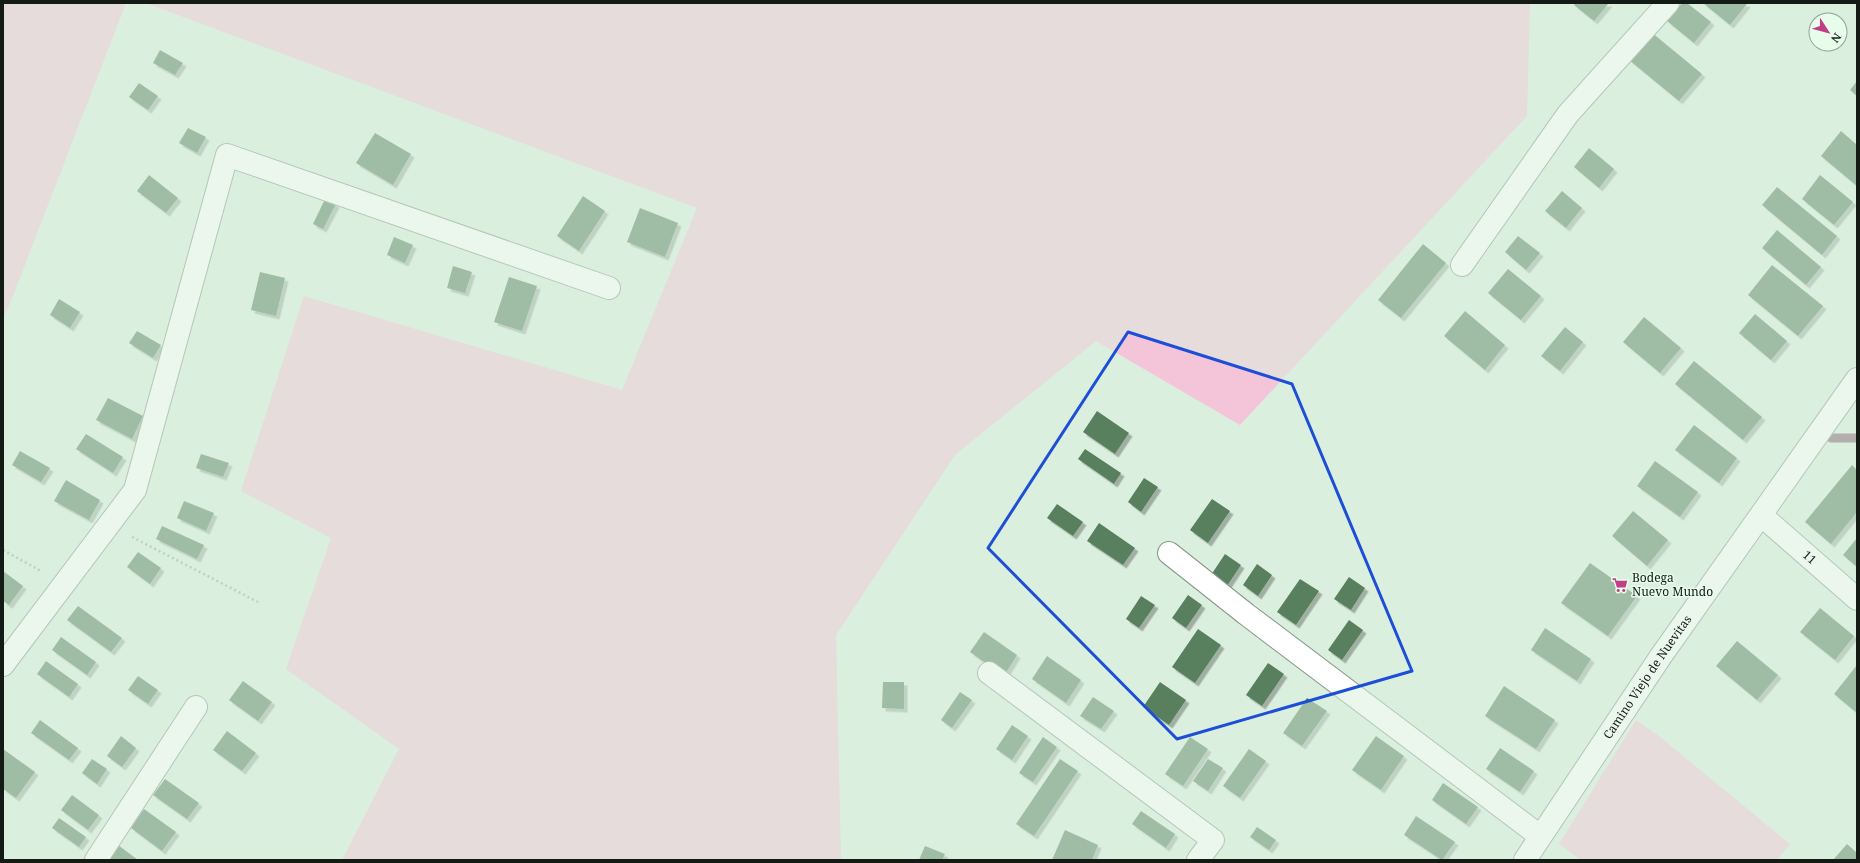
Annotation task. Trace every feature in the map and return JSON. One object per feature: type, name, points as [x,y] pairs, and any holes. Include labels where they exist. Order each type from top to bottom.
[{"type":"street","points":[[1462,265],[1568,114],[1668,3]]},
{"type":"street","points":[[3,665],[135,490],[227,155],[609,288]]},
{"type":"street","name":"Camino Viejo de Nuevitas","points":[[1525,860],[1661,656],[1762,516],[1857,379]]},
{"type":"street","name":"11","points":[[1762,516],[1857,599]]},
{"type":"street","points":[[1169,553],[1540,836]]},
{"type":"street","points":[[989,672],[1213,840],[1198,860]]},
{"type":"street","points":[[96,860],[196,707]]},
{"type":"path","points":[[108,525],[258,602]]},
{"type":"path","points":[[3,550],[64,583]]},
{"type":"highlighted area","points":[[1128,332],[1292,384],[1412,671],[1177,739],[988,548]]},
{"type":"shaded area","points":[[3,3],[126,3],[9,306],[3,317]]},
{"type":"shaded area","points":[[146,3],[1530,3],[1527,116],[1240,425],[1096,341],[955,455],[836,635],[841,860],[342,860],[399,749],[286,669],[331,538],[241,491],[304,296],[622,390],[697,208]]},
{"type":"shaded area","points":[[1636,720],[1660,737],[1790,844],[1777,860],[1581,860],[1559,844]]},
{"type":"building","points":[[1576,3],[1609,3],[1594,21],[1574,5]]},
{"type":"building","points":[[1682,3],[1687,3],[1711,22],[1694,43],[1667,21]]},
{"type":"building","points":[[1703,3],[1746,3],[1747,4],[1730,25]]},
{"type":"building","points":[[1651,32],[1702,74],[1679,101],[1628,59]]},
{"type":"building","points":[[160,50],[183,63],[175,75],[153,63]]},
{"type":"building","points":[[1857,81],[1857,96],[1850,90]]},
{"type":"building","points":[[139,83],[158,96],[148,110],[129,97]]},
{"type":"building","points":[[188,128],[206,137],[197,153],[179,143]]},
{"type":"building","points":[[1841,131],[1857,145],[1857,186],[1821,156]]},
{"type":"building","points":[[375,133],[411,154],[393,185],[356,163]]},
{"type":"building","points":[[1589,148],[1614,169],[1599,188],[1574,167]]},
{"type":"building","points":[[149,175],[178,198],[166,213],[137,191]]},
{"type":"building","points":[[1820,175],[1853,202],[1834,225],[1802,199]]},
{"type":"building","points":[[1777,187],[1837,236],[1822,255],[1762,205]]},
{"type":"building","points":[[1562,191],[1582,208],[1566,228],[1545,211]]},
{"type":"building","points":[[583,196],[605,211],[579,251],[557,236]]},
{"type":"building","points":[[325,199],[336,204],[323,229],[313,224]]},
{"type":"building","points":[[640,208],[678,223],[665,257],[627,242]]},
{"type":"building","points":[[1777,230],[1821,267],[1806,285],[1762,248]]},
{"type":"building","points":[[1518,236],[1540,253],[1526,270],[1505,252]]},
{"type":"building","points":[[394,237],[413,245],[405,263],[387,255]]},
{"type":"building","points":[[1423,244],[1446,263],[1401,318],[1378,300]]},
{"type":"building","points":[[1772,265],[1823,306],[1798,336],[1748,295]]},
{"type":"building","points":[[453,266],[472,272],[465,293],[447,288]]},
{"type":"building","points":[[1508,269],[1541,296],[1521,320],[1488,293]]},
{"type":"building","points":[[260,272],[285,278],[276,316],[251,310]]},
{"type":"building","points":[[509,277],[537,286],[522,331],[494,322]]},
{"type":"building","points":[[59,299],[80,312],[70,328],[50,315]]},
{"type":"building","points":[[1465,311],[1505,345],[1485,370],[1444,336]]},
{"type":"building","points":[[1755,314],[1787,341],[1771,360],[1739,333]]},
{"type":"building","points":[[1644,317],[1681,348],[1660,373],[1623,342]]},
{"type":"building","points":[[1565,327],[1583,342],[1560,371],[1541,356]]},
{"type":"building","points":[[137,331],[161,345],[153,358],[129,343]]},
{"type":"building","points":[[1694,361],[1762,417],[1743,440],[1675,384]]},
{"type":"building","points":[[108,398],[143,416],[132,439],[96,420]]},
{"type":"building","points":[[1097,411],[1129,433],[1115,454],[1083,432]]},
{"type":"building","points":[[1694,425],[1737,458],[1719,483],[1675,450]]},
{"type":"building","points":[[86,434],[123,457],[113,473],[76,449]]},
{"type":"building","points":[[1085,449],[1121,473],[1114,484],[1078,459]]},
{"type":"building","points":[[20,451],[50,468],[41,482],[12,465]]},
{"type":"building","points":[[201,454],[229,463],[223,477],[196,468]]},
{"type":"building","points":[[1655,461],[1698,492],[1680,517],[1637,486]]},
{"type":"building","points":[[1852,465],[1857,470],[1857,512],[1831,544],[1805,522]]},
{"type":"building","points":[[1144,478],[1158,487],[1141,512],[1128,502]]},
{"type":"building","points":[[66,480],[100,500],[89,520],[54,501]]},
{"type":"building","points":[[1212,499],[1230,511],[1208,543],[1190,530]]},
{"type":"building","points":[[184,501],[214,513],[206,531],[177,518]]},
{"type":"building","points":[[1057,504],[1083,522],[1073,536],[1047,518]]},
{"type":"building","points":[[1633,511],[1668,540],[1647,566],[1612,536]]},
{"type":"building","points":[[1099,523],[1135,548],[1123,565],[1087,541]]},
{"type":"building","points":[[162,526],[204,545],[197,559],[156,539]]},
{"type":"building","points":[[1857,538],[1857,567],[1843,555]]},
{"type":"building","points":[[138,552],[161,568],[150,584],[127,567]]},
{"type":"building","points":[[1225,554],[1241,565],[1225,589],[1209,578]]},
{"type":"building","points":[[1590,563],[1637,596],[1608,636],[1561,603]]},
{"type":"building","points":[[1257,564],[1272,575],[1258,596],[1243,585]]},
{"type":"building","points":[[3,571],[23,586],[9,605],[3,601]]},
{"type":"building","points":[[1349,577],[1365,588],[1351,610],[1334,599]]},
{"type":"building","points":[[1300,579],[1319,591],[1296,625],[1277,612]]},
{"type":"building","points":[[1188,595],[1202,605],[1186,628],[1172,618]]},
{"type":"building","points":[[1141,596],[1155,605],[1139,628],[1126,619]]},
{"type":"building","points":[[78,606],[122,638],[111,652],[67,620]]},
{"type":"building","points":[[1820,608],[1854,636],[1835,660],[1800,632]]},
{"type":"building","points":[[1349,620],[1363,630],[1342,660],[1328,650]]},
{"type":"building","points":[[1545,628],[1591,659],[1577,681],[1531,650]]},
{"type":"building","points":[[1198,629],[1221,645],[1195,683],[1172,667]]},
{"type":"building","points":[[984,632],[1017,655],[1004,676],[970,652]]},
{"type":"building","points":[[61,637],[96,662],[87,675],[52,650]]},
{"type":"building","points":[[1737,641],[1778,675],[1757,700],[1716,666]]},
{"type":"building","points":[[1047,656],[1081,680],[1066,703],[1032,679]]},
{"type":"building","points":[[46,661],[78,684],[69,697],[37,674]]},
{"type":"building","points":[[1268,663],[1284,674],[1262,706],[1246,695]]},
{"type":"building","points":[[1857,665],[1857,713],[1834,694]]},
{"type":"building","points":[[138,676],[158,690],[148,704],[128,690]]},
{"type":"building","points":[[243,681],[272,702],[258,721],[229,700]]},
{"type":"building","points":[[883,682],[904,682],[904,709],[882,708]]},
{"type":"building","points":[[1160,682],[1186,700],[1169,725],[1143,707]]},
{"type":"building","points":[[1504,686],[1555,720],[1536,749],[1485,716]]},
{"type":"building","points":[[960,692],[972,700],[952,728],[941,720]]},
{"type":"building","points":[[1093,697],[1114,711],[1101,729],[1080,716]]},
{"type":"building","points":[[1307,698],[1327,711],[1302,746],[1283,733]]},
{"type":"building","points":[[40,720],[78,748],[69,760],[31,733]]},
{"type":"building","points":[[1012,725],[1028,736],[1012,760],[996,749]]},
{"type":"building","points":[[227,731],[256,753],[242,771],[213,750]]},
{"type":"building","points":[[121,736],[136,748],[122,767],[107,756]]},
{"type":"building","points":[[1376,736],[1404,756],[1381,790],[1352,770]]},
{"type":"building","points":[[1043,737],[1057,747],[1033,782],[1019,773]]},
{"type":"building","points":[[1190,737],[1208,749],[1183,786],[1165,774]]},
{"type":"building","points":[[1500,748],[1534,771],[1520,792],[1486,769]]},
{"type":"building","points":[[3,749],[35,772],[16,798],[3,789]]},
{"type":"building","points":[[1249,749],[1266,761],[1240,798],[1223,786]]},
{"type":"building","points":[[92,759],[107,769],[97,784],[82,773]]},
{"type":"building","points":[[1060,759],[1078,771],[1034,836],[1016,824]]},
{"type":"building","points":[[1208,759],[1223,768],[1208,791],[1193,781]]},
{"type":"building","points":[[165,779],[199,803],[187,819],[153,795]]},
{"type":"building","points":[[1443,783],[1478,807],[1466,824],[1432,800]]},
{"type":"building","points":[[72,795],[99,815],[88,830],[61,810]]},
{"type":"building","points":[[144,809],[176,832],[162,851],[131,828]]},
{"type":"building","points":[[1141,811],[1175,834],[1166,848],[1132,824]]},
{"type":"building","points":[[1416,816],[1455,842],[1442,860],[1404,835]]},
{"type":"building","points":[[59,818],[86,837],[79,847],[52,828]]},
{"type":"building","points":[[1257,827],[1276,840],[1269,850],[1250,837]]},
{"type":"building","points":[[1065,830],[1098,845],[1092,860],[1052,860]]},
{"type":"building","points":[[1847,844],[1857,853],[1857,860],[1833,860]]},
{"type":"building","points":[[118,845],[138,860],[107,860]]},
{"type":"building","points":[[925,846],[945,854],[942,860],[919,860]]},
{"type":"waterway","points":[[1831,438],[1857,438]]},
{"type":"place","name":"Bodega Nuevo Mundo","points":[[1620,585]]}]
